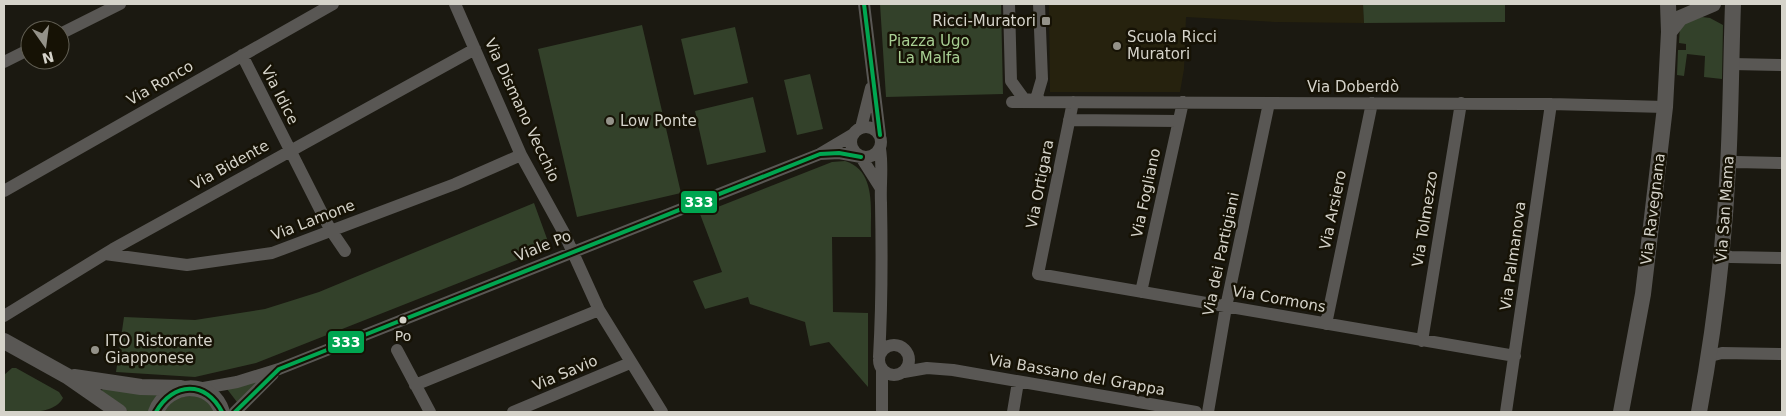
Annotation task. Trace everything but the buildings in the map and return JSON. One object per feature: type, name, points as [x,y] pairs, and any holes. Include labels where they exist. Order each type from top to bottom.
[{"type":"street","points":[[70,29],[120,4]]},
{"type":"street","name":"Via Ronco","points":[[4,191],[333,4]]},
{"type":"street","name":"Via Dismano Vecchio","points":[[455,4],[521,155],[573,252],[599,310],[662,412]]},
{"type":"street","points":[[864,4],[882,163],[880,188],[882,412]]},
{"type":"street","points":[[1009,4],[1011,80],[1024,99],[1040,102]]},
{"type":"street","points":[[1039,4],[1040,83],[1037,96],[1040,102]]},
{"type":"street","name":"Via Ravegnana","points":[[1622,412],[1643,294],[1665,107],[1669,32],[1668,4]]},
{"type":"street","points":[[1669,32],[1680,18],[1713,4]]},
{"type":"street","name":"Via San Mama","points":[[1699,412],[1710,356],[1722,251],[1728,165],[1734,4]]},
{"type":"street","name":"Via Bidente","points":[[4,316],[105,254],[475,49]]},
{"type":"street","points":[[4,62],[20,54]]},
{"type":"street","name":"Via Idice","points":[[242,55],[330,229],[345,251]]},
{"type":"street","points":[[1732,64],[1782,65]]},
{"type":"street","points":[[872,83],[851,145],[852,150],[861,157],[880,188]]},
{"type":"street","points":[[1016,88],[1028,91],[1040,83]]},
{"type":"street","points":[[1012,102],[1040,102]]},
{"type":"street","name":"Via Doberdò","points":[[1040,102],[1551,104],[1665,107]]},
{"type":"street","name":"Via Ortigara","points":[[1038,274],[1073,102]]},
{"type":"street","name":"Via Fogliano","points":[[1141,292],[1183,102]]},
{"type":"street","name":"Via dei Partigiani","points":[[1208,412],[1226,306],[1269,103]]},
{"type":"street","name":"Via Arsiero","points":[[1326,324],[1372,103]]},
{"type":"street","name":"Via Tolmezzo","points":[[1422,341],[1460,104]]},
{"type":"street","name":"Via Palmanova","points":[[1506,412],[1551,104]]},
{"type":"street","points":[[1069,120],[1178,121]]},
{"type":"street","points":[[856,131],[869,127],[880,135]]},
{"type":"street","name":"Viale Po","points":[[198,389],[237,382],[279,369],[820,154],[856,131]]},
{"type":"street","points":[[861,157],[874,156],[880,149]]},
{"type":"street","name":"Viale Po","points":[[820,154],[861,157]]},
{"type":"street","name":"Via Lamone","points":[[105,254],[188,265],[272,253],[330,229],[455,184],[521,155]]},
{"type":"street","points":[[1728,165],[1736,162],[1782,162]]},
{"type":"street","points":[[1722,251],[1725,256],[1782,258]]},
{"type":"street","name":"Via Cormons","points":[[1038,274],[1515,356]]},
{"type":"street","points":[[882,295],[885,324],[890,336],[908,355],[909,364],[902,373],[888,383],[883,392]]},
{"type":"street","points":[[415,385],[599,310]]},
{"type":"street","points":[[4,341],[67,376],[119,412]]},
{"type":"street","points":[[899,346],[884,348],[881,363],[890,375],[902,373]]},
{"type":"street","points":[[397,350],[430,412]]},
{"type":"street","points":[[1710,356],[1722,353],[1782,354]]},
{"type":"street","name":"Via Bassano del Grappa","points":[[908,355],[953,370]]},
{"type":"street","name":"Via Savio","points":[[513,412],[630,363]]},
{"type":"street","name":"Via Bassano del Grappa","points":[[902,373],[927,368],[953,370],[1196,412]]},
{"type":"street","name":"Viale Po","points":[[235,412],[279,369]]},
{"type":"street","points":[[67,376],[141,387],[198,389],[216,400],[222,412]]},
{"type":"street","points":[[1012,412],[1018,382]]},
{"type":"street","points":[[156,412],[162,400],[182,388]]},
{"type":"shaded area","name":"Scuola Ricci Muratori","points":[[1049,4],[1363,4],[1364,23],[1275,22],[1186,17],[1184,69],[1180,92],[1050,92]]},
{"type":"green space","name":"Piazza Ugo La Malfa","points":[[880,4],[1001,4],[1003,94],[886,97]]},
{"type":"green space","points":[[1363,4],[1505,4],[1505,22],[1364,23]]},
{"type":"green space","points":[[1702,17],[1710,18],[1723,25],[1722,79],[1704,77],[1705,56],[1687,54],[1684,76],[1677,75],[1678,50],[1686,50],[1686,44],[1679,43],[1680,24]]},
{"type":"green space","name":"Low Ponte","points":[[642,25],[681,193],[577,217],[538,49]]},
{"type":"green space","points":[[735,27],[748,83],[694,95],[681,39]]},
{"type":"green space","points":[[810,74],[823,129],[797,135],[784,80]]},
{"type":"green space","points":[[753,97],[766,152],[707,165],[695,111]]},
{"type":"green space","points":[[845,161],[855,166],[867,182],[871,204],[871,237],[832,237],[833,312],[868,313],[868,387],[829,342],[810,346],[805,322],[750,304],[748,297],[705,309],[693,281],[722,272],[700,214],[832,162]]},
{"type":"green space","points":[[534,203],[550,247],[256,363],[195,377],[116,372],[124,317],[195,320],[265,309],[319,292]]},
{"type":"green space","points":[[12,368],[16,368],[59,392],[63,398],[52,408],[45,410],[36,412],[4,412],[4,375]]},
{"type":"green space","points":[[263,378],[237,402],[227,389]]},
{"type":"green space","points":[[104,387],[161,393],[150,412],[129,412],[101,392]]},
{"type":"green space","points":[[201,395],[217,412],[160,412],[172,398]]},
{"type":"transit line","name":"333","points":[[864,4],[880,135]]},
{"type":"transit line","name":"333","points":[[235,412],[279,369],[820,154],[839,153],[861,157]]},
{"type":"transit line","name":"333","points":[[156,412],[171,395],[180,390],[189,389],[199,390],[207,394],[222,412]]},
{"type":"place","name":"Ricci-Muratori","points":[[1046,21]]},
{"type":"place","name":"Scuola Ricci Muratori","points":[[1117,46]]},
{"type":"place","name":"Low Ponte","points":[[610,121]]},
{"type":"place","name":"Po","points":[[403,320]]},
{"type":"place","name":"ITO Ristorante Giapponese","points":[[95,350]]}]
